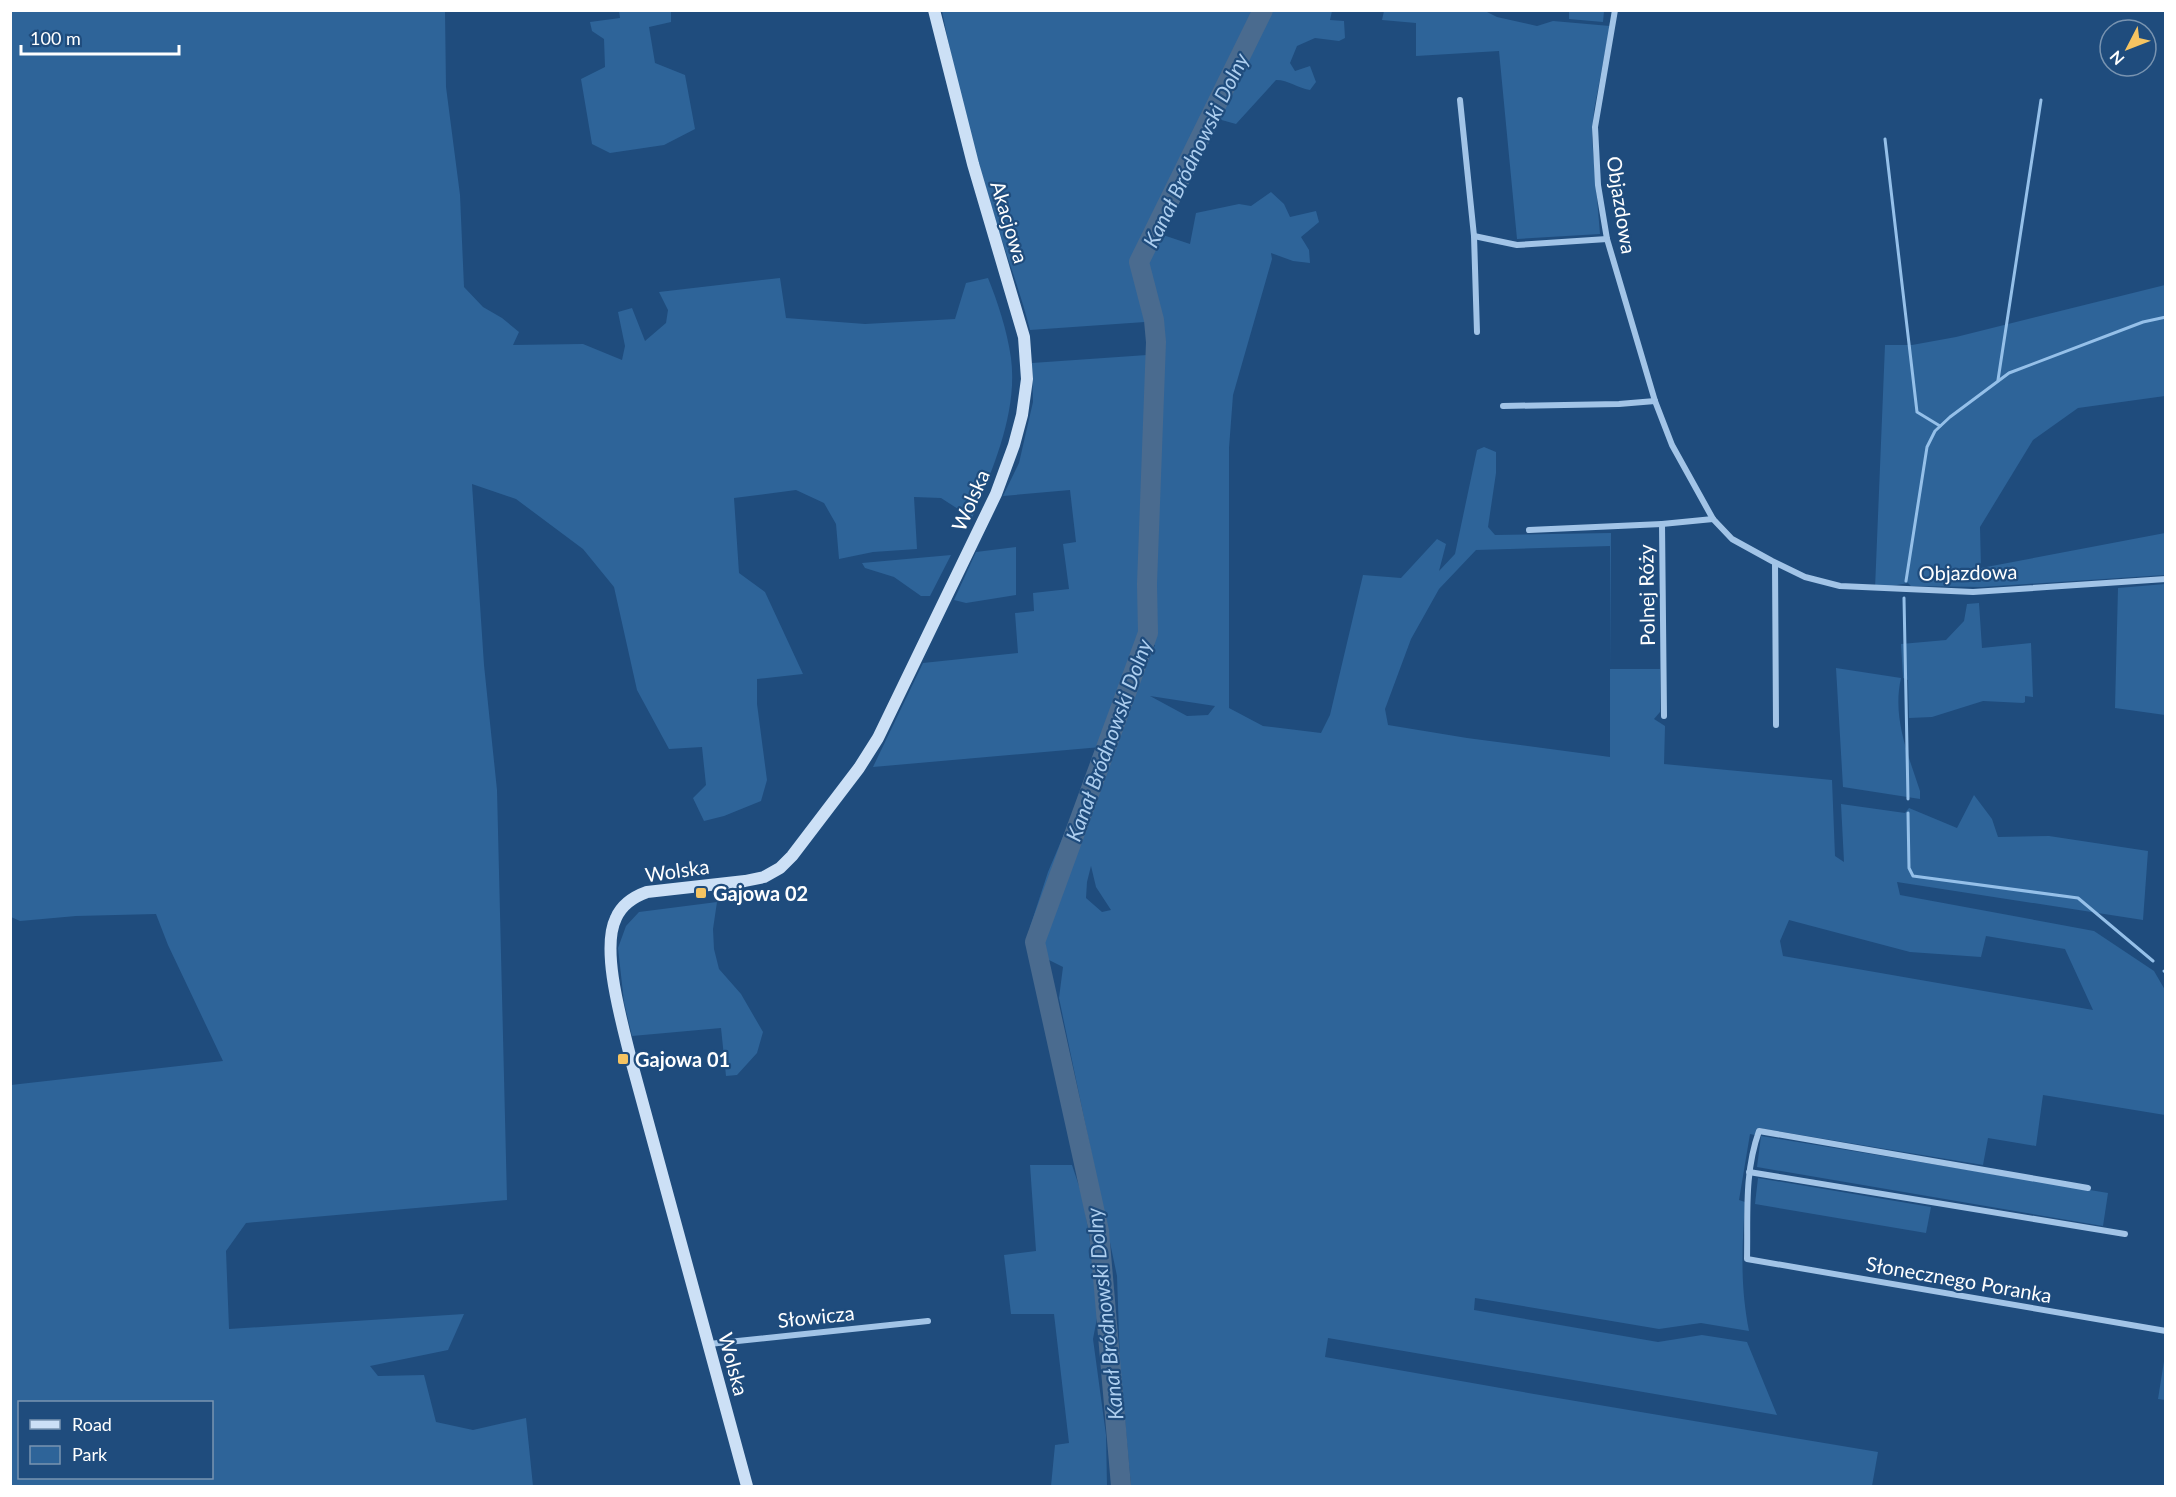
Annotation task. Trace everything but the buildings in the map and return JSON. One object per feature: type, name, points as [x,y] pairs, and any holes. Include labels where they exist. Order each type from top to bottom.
[{"type":"street","name":"Akacjowa","points":[[934,10],[973,164],[1014,297],[1024,338],[1027,380],[1022,416],[1014,446]]},
{"type":"street","name":"Objazdowa","points":[[1615,10],[1595,127],[1599,184],[1607,239],[1655,401],[1672,445],[1713,519],[1732,539],[1774,563],[1805,577],[1840,586],[1972,591],[2166,579]]},
{"type":"street","points":[[1460,99],[1473,237],[1477,332]]},
{"type":"street","points":[[1473,237],[1517,245],[1607,239]]},
{"type":"street","points":[[1503,406],[1655,401]]},
{"type":"street","name":"Wolska","points":[[747,1486],[618,1004],[611,933],[615,918],[625,904],[634,897],[647,892],[764,877],[780,868],[792,856],[859,768],[878,738],[992,504],[1014,446]]},
{"type":"street","name":"Polnej Róży","points":[[1664,716],[1662,524],[1713,519]]},
{"type":"street","points":[[1529,530],[1662,524]]},
{"type":"street","points":[[1774,563],[1776,725]]},
{"type":"street","points":[[2088,1188],[1759,1131],[1753,1148],[1749,1172],[2125,1234]]},
{"type":"street","name":"Słonecznego Poranka","points":[[1749,1172],[1747,1259],[2166,1331]]},
{"type":"street","name":"Słowicza","points":[[708,1344],[928,1321]]},
{"type":"green space","points":[[11,10],[445,11],[446,87],[460,195],[464,287],[483,307],[502,318],[519,332],[513,345],[583,344],[622,360],[625,346],[618,312],[632,308],[645,341],[666,323],[668,310],[659,292],[780,278],[786,318],[865,324],[955,319],[966,283],[988,278],[999,307],[1011,358],[1011,399],[1002,440],[972,518],[941,498],[914,497],[917,549],[873,552],[839,559],[836,524],[824,503],[796,490],[734,498],[739,573],[765,592],[803,674],[757,679],[757,704],[767,780],[761,801],[724,816],[704,821],[693,798],[706,785],[702,747],[669,749],[637,690],[614,587],[583,549],[516,499],[472,484],[484,665],[497,790],[507,1200],[246,1223],[226,1251],[229,1329],[464,1314],[448,1350],[370,1366],[378,1376],[424,1375],[436,1422],[473,1430],[526,1418],[533,1486],[11,1486],[11,1085],[223,1061],[168,945],[156,914],[76,916],[20,921],[11,917]]},
{"type":"green space","points":[[1483,10],[1497,17],[1537,26],[1553,21],[1610,26],[1594,110],[1592,138],[1600,234],[1517,239],[1499,51],[1416,56],[1416,23],[1382,20],[1384,11]]},
{"type":"green space","points":[[619,11],[671,12],[671,22],[649,27],[655,63],[685,75],[695,129],[664,145],[610,153],[592,144],[581,79],[605,67],[604,39],[592,31],[590,22],[620,18]]},
{"type":"green space","points":[[942,11],[1332,11],[1330,20],[1344,21],[1345,38],[1339,41],[1315,38],[1297,46],[1290,63],[1295,71],[1310,66],[1316,82],[1310,90],[1276,80],[1236,124],[1218,119],[1160,234],[1190,244],[1196,213],[1239,204],[1251,206],[1271,192],[1284,204],[1290,217],[1316,211],[1319,222],[1301,237],[1309,250],[1310,263],[1293,261],[1271,253],[1272,259],[1233,395],[1229,448],[1229,708],[1263,726],[1321,733],[1330,715],[1363,575],[1401,578],[1437,539],[1446,544],[1439,571],[1455,554],[1477,450],[1484,447],[1496,452],[1496,473],[1488,527],[1495,535],[1611,533],[1610,669],[1660,669],[1660,712],[1654,719],[1665,726],[1664,764],[1832,780],[1835,856],[1844,862],[1841,804],[1905,813],[1909,808],[1957,828],[1974,795],[1992,819],[1998,837],[2049,836],[2148,851],[2143,920],[1897,882],[1900,895],[2094,931],[2154,971],[2165,990],[2165,1115],[2043,1095],[2036,1146],[1988,1138],[1983,1165],[1758,1128],[1755,1135],[1750,1134],[1739,1200],[1745,1202],[1742,1266],[1749,1331],[1701,1323],[1659,1329],[1475,1298],[1474,1310],[1658,1342],[1702,1335],[1747,1342],[1777,1415],[1328,1338],[1325,1357],[1878,1452],[1872,1486],[1131,1486],[1120,1365],[1117,1276],[1059,998],[1063,967],[1047,959],[1032,956],[1030,927],[1048,872],[1101,747],[873,767],[923,663],[1018,653],[1015,613],[1034,611],[1033,593],[1069,589],[1063,544],[1076,542],[1070,490],[1003,496],[1019,463],[1033,402],[1032,363],[1147,355],[1145,322],[1030,330],[981,172]],"holes":[[[1610,546],[1610,757],[1388,725],[1385,709],[1411,639],[1439,589],[1476,550]],[[1139,642],[1155,645],[1113,747],[1101,747]],[[1150,696],[1215,706],[1208,715],[1187,716]],[[1091,866],[1096,887],[1111,910],[1102,912],[1086,898],[1087,882]],[[1789,920],[1910,952],[1981,957],[1986,936],[2065,949],[2093,1010],[1783,956],[1780,941]]]},
{"type":"green space","points":[[1569,11],[1604,11],[1603,22],[1569,19]]},
{"type":"green space","points":[[2165,285],[2165,396],[2078,408],[2033,440],[1980,527],[1981,568],[2165,533],[2165,575],[1982,587],[1911,586],[1908,583],[1875,589],[1885,345],[1912,345],[1956,337]]},
{"type":"green space","points":[[1016,547],[1016,595],[966,603],[954,600],[976,552]]},
{"type":"green space","points":[[951,555],[930,596],[921,596],[894,577],[865,568],[862,563]]},
{"type":"green space","points":[[2165,584],[2165,715],[2115,708],[2118,588]]},
{"type":"green space","points":[[1979,603],[1982,648],[2031,643],[2033,697],[2025,696],[2023,703],[1983,701],[1932,717],[1909,718],[1908,680],[1903,678],[1901,644],[1946,640],[1964,621],[1967,604]]},
{"type":"green space","points":[[1836,668],[1901,678],[1898,707],[1900,722],[1906,750],[1920,791],[1920,799],[1843,787]]},
{"type":"green space","points":[[717,902],[713,929],[714,949],[719,969],[741,994],[763,1032],[757,1053],[737,1075],[726,1076],[721,1028],[632,1036],[624,1002],[618,948],[626,926],[639,912]]},
{"type":"green space","points":[[1761,1136],[2108,1193],[2103,1226],[1757,1167]]},
{"type":"green space","points":[[1030,1165],[1072,1165],[1083,1198],[1096,1279],[1097,1318],[1093,1339],[1106,1435],[1107,1486],[1051,1486],[1055,1445],[1069,1443],[1054,1314],[1011,1314],[1004,1255],[1036,1251]]},
{"type":"green space","points":[[1758,1178],[1931,1207],[1926,1233],[1755,1204]]},
{"type":"green space","points":[[2165,1355],[2166,1400],[2158,1399]]},
{"type":"waterway","name":"Kanał Bródnowski Dolny","points":[[1121,1486],[1099,1231],[1035,942],[1148,633],[1147,584],[1156,342],[1154,320],[1139,262],[1263,10]]},
{"type":"waterway","points":[[1998,380],[2041,100]]},
{"type":"waterway","points":[[1885,139],[1917,412],[1940,426]]},
{"type":"waterway","points":[[1906,581],[1927,447],[1935,431],[2009,373],[2143,322],[2166,317]]},
{"type":"waterway","points":[[1904,598],[1908,799]]},
{"type":"waterway","points":[[1908,813],[1909,868],[1913,876],[2078,898],[2153,961]]},
{"type":"place","name":"Gajowa 02","points":[[701,893]]},
{"type":"place","name":"Gajowa 01","points":[[623,1059]]}]
